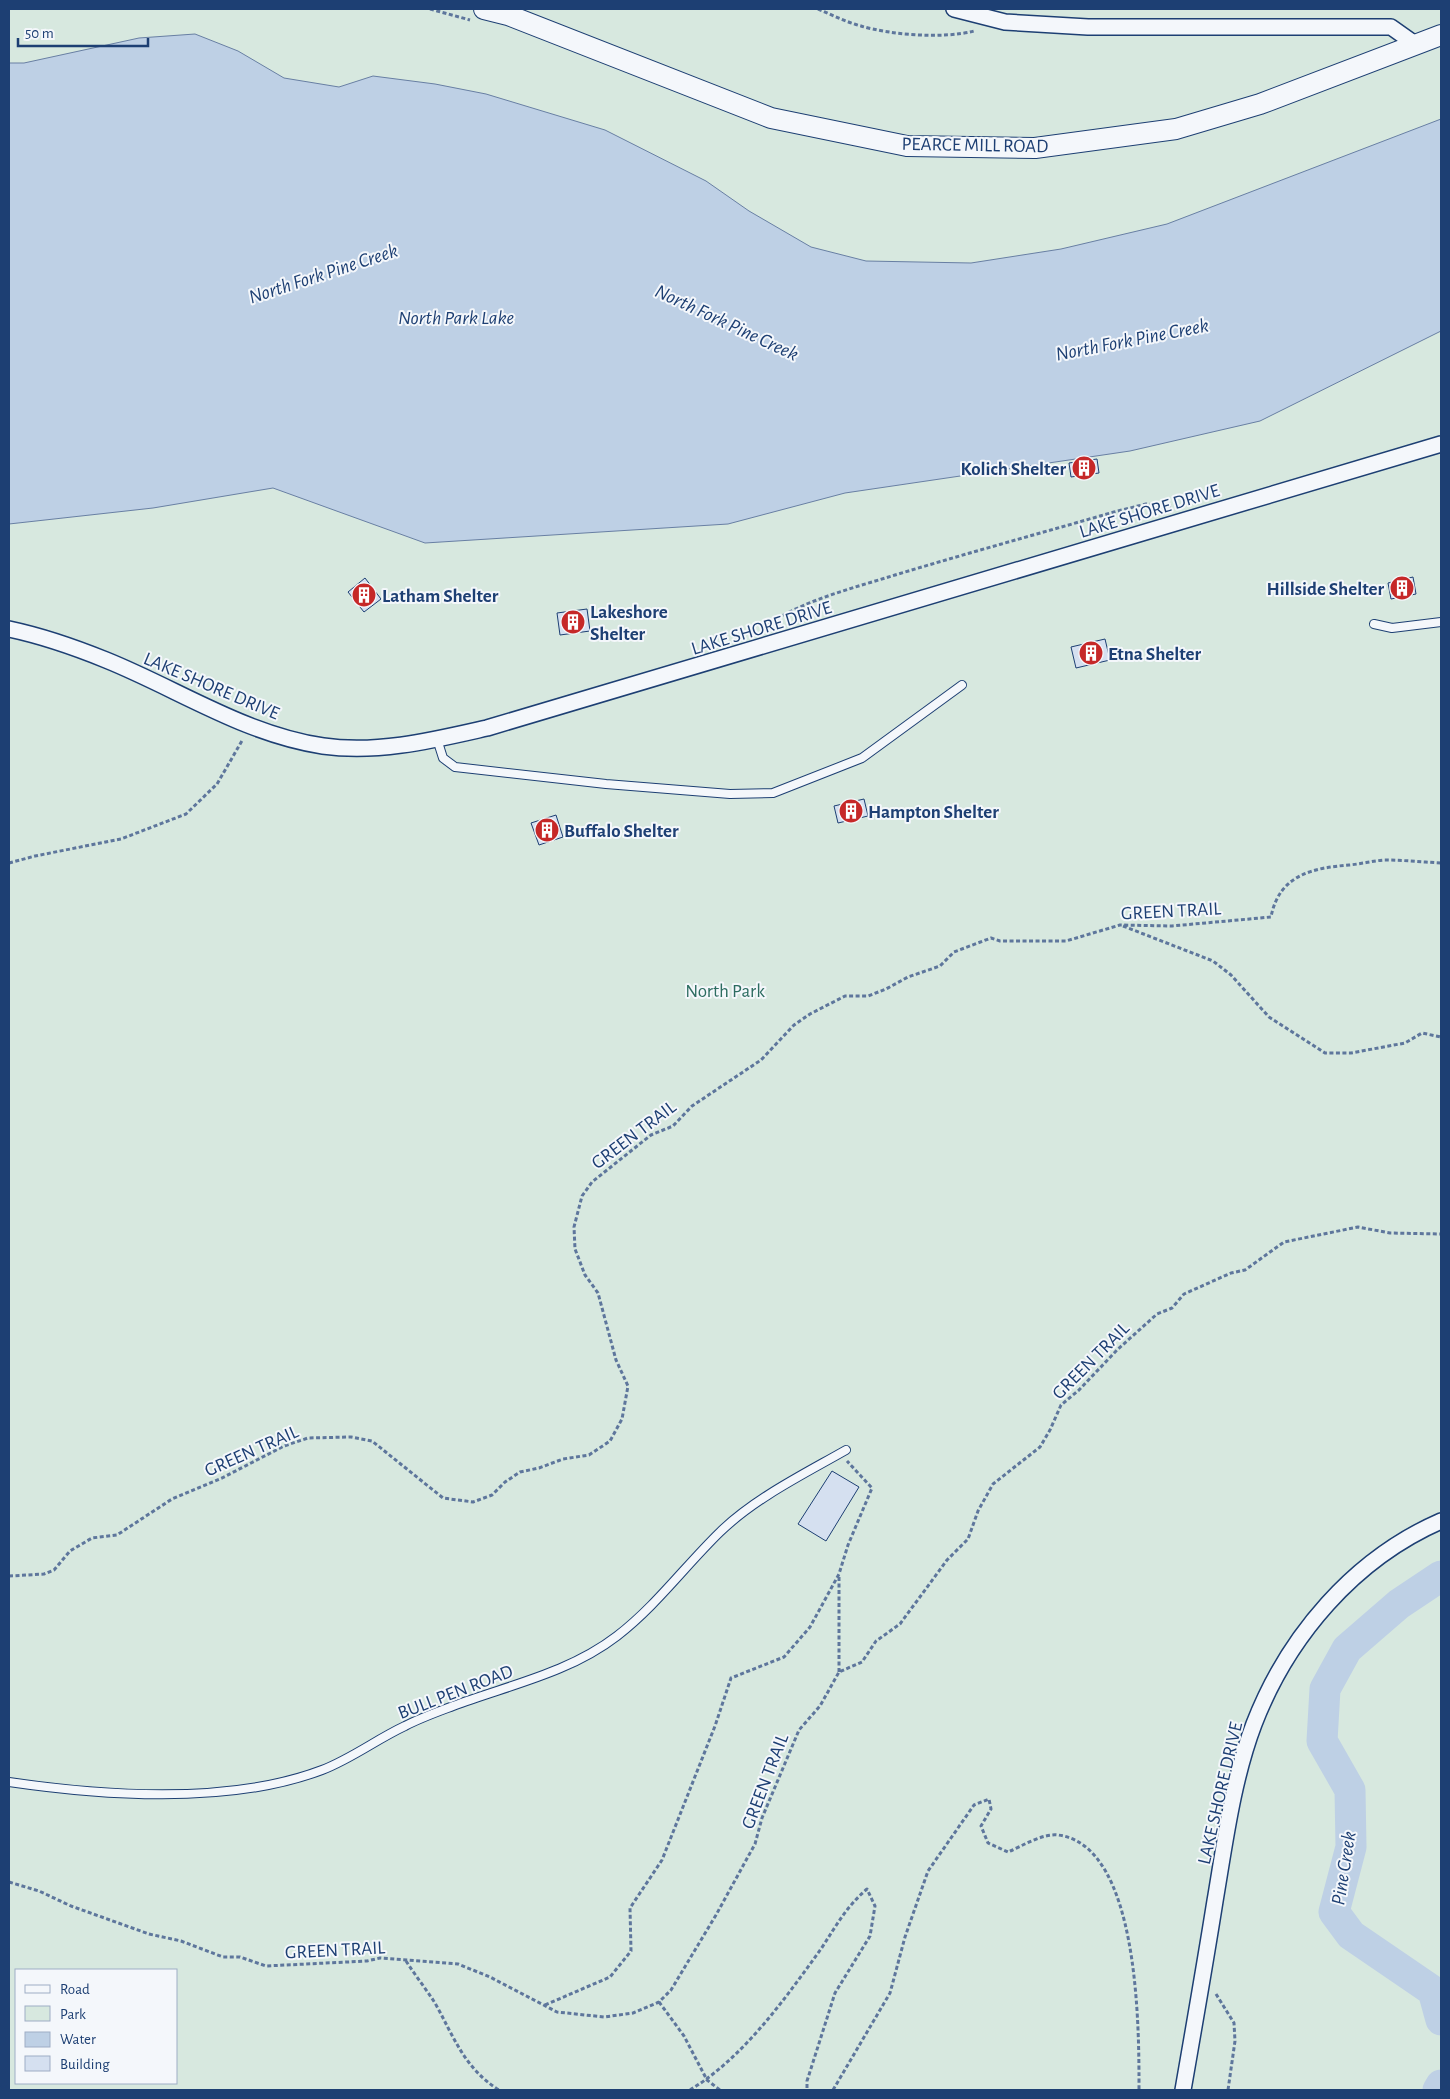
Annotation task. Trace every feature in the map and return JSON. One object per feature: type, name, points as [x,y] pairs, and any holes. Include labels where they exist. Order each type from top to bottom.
[{"type":"street","points":[[954,9],[1005,22],[1088,27],[1391,27],[1415,44]]},
{"type":"street","name":"PEARCE MILL ROAD","points":[[479,15],[508,15],[771,118],[907,146],[1035,148],[1176,129],[1260,104],[1441,35]]},
{"type":"street","name":"LAKE SHORE DRIVE","points":[[9,629],[56,642],[107,660],[218,713],[282,737],[332,747],[384,748],[437,740],[487,728],[641,684],[1441,444]]},
{"type":"street","name":"LAKE SHORE DRIVE","points":[[1183,2090],[1233,1804],[1254,1725],[1266,1695],[1296,1644],[1331,1600],[1378,1559],[1405,1540],[1441,1521]]},
{"type":"lane","points":[[1374,624],[1392,628],[1441,622]]},
{"type":"lane","points":[[437,740],[442,758],[455,767],[730,794],[773,792],[862,758],[962,685]]},
{"type":"lane","name":"BULL PEN ROAD","points":[[9,1782],[112,1793],[211,1792],[253,1787],[323,1770],[405,1726],[455,1706],[533,1679],[581,1659],[616,1637],[642,1614],[721,1531],[752,1506],[843,1452]]},
{"type":"path","points":[[430,9],[479,15]]},
{"type":"path","points":[[818,9],[862,27],[913,34],[964,33],[1005,22]]},
{"type":"path","points":[[757,631],[773,620],[806,605],[848,589],[921,567],[1146,504],[1180,507]]},
{"type":"path","points":[[9,863],[121,839],[186,814],[217,784],[251,726]]},
{"type":"path","name":"GREEN TRAIL","points":[[9,1576],[44,1574],[54,1570],[70,1551],[92,1538],[117,1535],[172,1499],[222,1478],[284,1446],[308,1438],[351,1437],[372,1442],[443,1498],[473,1502],[492,1496],[505,1482],[520,1472],[540,1468],[563,1459],[589,1455],[610,1441],[622,1419],[628,1386],[616,1360],[598,1293],[584,1275],[575,1249],[574,1227],[582,1196],[592,1182],[650,1135],[673,1126],[692,1106],[761,1060],[794,1025],[845,996],[868,996],[886,989],[908,977],[940,966],[954,952],[992,938],[1000,942],[1066,941],[1120,925],[1172,926],[1271,917],[1274,903],[1287,884],[1301,875],[1322,867],[1383,860],[1441,863]]},
{"type":"path","points":[[1120,925],[1213,961],[1231,975],[1269,1017],[1325,1053],[1351,1053],[1405,1043],[1422,1033],[1441,1037]]},
{"type":"path","name":"GREEN TRAIL","points":[[9,1882],[39,1891],[71,1906],[149,1934],[181,1941],[223,1957],[240,1957],[266,1966],[367,1961],[380,1958],[458,1964],[490,1977],[558,2012],[604,2016],[633,2014],[659,2002],[671,1990],[755,1844],[762,1818],[799,1730],[820,1706],[840,1672],[862,1662],[876,1641],[900,1624],[947,1560],[968,1539],[978,1511],[993,1484],[1040,1447],[1062,1405],[1117,1350],[1157,1314],[1172,1308],[1184,1294],[1245,1270],[1284,1242],[1358,1227],[1390,1233],[1441,1234]]},
{"type":"path","points":[[544,2006],[610,1977],[631,1951],[630,1908],[662,1860],[715,1726],[731,1678],[784,1657],[810,1627],[840,1574],[848,1545],[872,1488],[843,1452]]},
{"type":"path","points":[[840,1574],[840,1672]]},
{"type":"path","points":[[833,2090],[890,1993],[905,1937],[928,1871],[974,1805],[989,1799],[991,1809],[981,1826],[988,1843],[1008,1852],[1032,1841],[1057,1835],[1080,1841],[1107,1874],[1127,1928],[1138,2012],[1139,2090]]},
{"type":"path","points":[[690,2090],[708,2080],[755,2036],[821,1948],[850,1903],[867,1889],[875,1906],[870,1936],[835,1992],[807,2081],[807,2090]]},
{"type":"path","points":[[406,1961],[434,2003],[458,2050],[486,2082],[499,2090]]},
{"type":"path","points":[[1214,1986],[1216,1994],[1234,2023],[1235,2041],[1228,2090]]},
{"type":"path","points":[[659,2002],[684,2036],[708,2080],[720,2090]]},
{"type":"green space","name":"North Park","points":[[9,9],[1441,9],[1441,2090],[9,2090]]},
{"type":"water","name":"North Park Lake","points":[[195,34],[238,51],[284,78],[339,87],[373,76],[435,84],[486,94],[605,130],[706,181],[749,211],[811,247],[866,261],[971,263],[1061,249],[1167,224],[1441,119],[1441,331],[1260,421],[1130,451],[845,493],[728,524],[425,543],[273,488],[153,508],[9,524],[9,63],[24,63],[139,38]]},
{"type":"building","name":"Kolich Shelter","points":[[1097,459],[1099,473],[1071,477],[1069,463]]},
{"type":"building","name":"Hillside Shelter","points":[[1413,577],[1416,594],[1391,599],[1388,583]]},
{"type":"building","name":"Latham Shelter","points":[[365,578],[381,599],[364,612],[348,592]]},
{"type":"building","name":"Lakeshore Shelter","points":[[587,609],[590,631],[560,635],[557,613]]},
{"type":"building","name":"Etna Shelter","points":[[1105,639],[1110,660],[1076,668],[1071,647]]},
{"type":"building","name":"Hampton Shelter","points":[[864,799],[868,816],[838,823],[834,806]]},
{"type":"building","name":"Buffalo Shelter","points":[[556,815],[563,837],[539,845],[531,823]]},
{"type":"building","points":[[832,1471],[859,1487],[826,1541],[798,1524]]},
{"type":"waterway","name":"Pine Creek","points":[[1441,1576],[1399,1604],[1347,1649],[1325,1689],[1322,1741],[1350,1790],[1351,1847],[1334,1912],[1351,1935],[1433,1991],[1441,2020]]},
{"type":"waterway","name":"Pine Creek","points":[[1438,2090],[1441,2085]]},
{"type":"place","name":"Kolich Shelter","points":[[1084,468]]},
{"type":"place","name":"Hillside Shelter","points":[[1402,588]]},
{"type":"place","name":"Latham Shelter","points":[[364,595]]},
{"type":"place","name":"Lakeshore Shelter","points":[[573,622]]},
{"type":"place","name":"Etna Shelter","points":[[1091,653]]},
{"type":"place","name":"Hampton Shelter","points":[[851,811]]},
{"type":"place","name":"Buffalo Shelter","points":[[547,830]]},
{"type":"water label","name":"North Fork Pine Creek","points":[[323,273]]},
{"type":"water label","name":"North Fork Pine Creek","points":[[727,322]]},
{"type":"water label","name":"North Fork Pine Creek","points":[[1132,339]]}]
